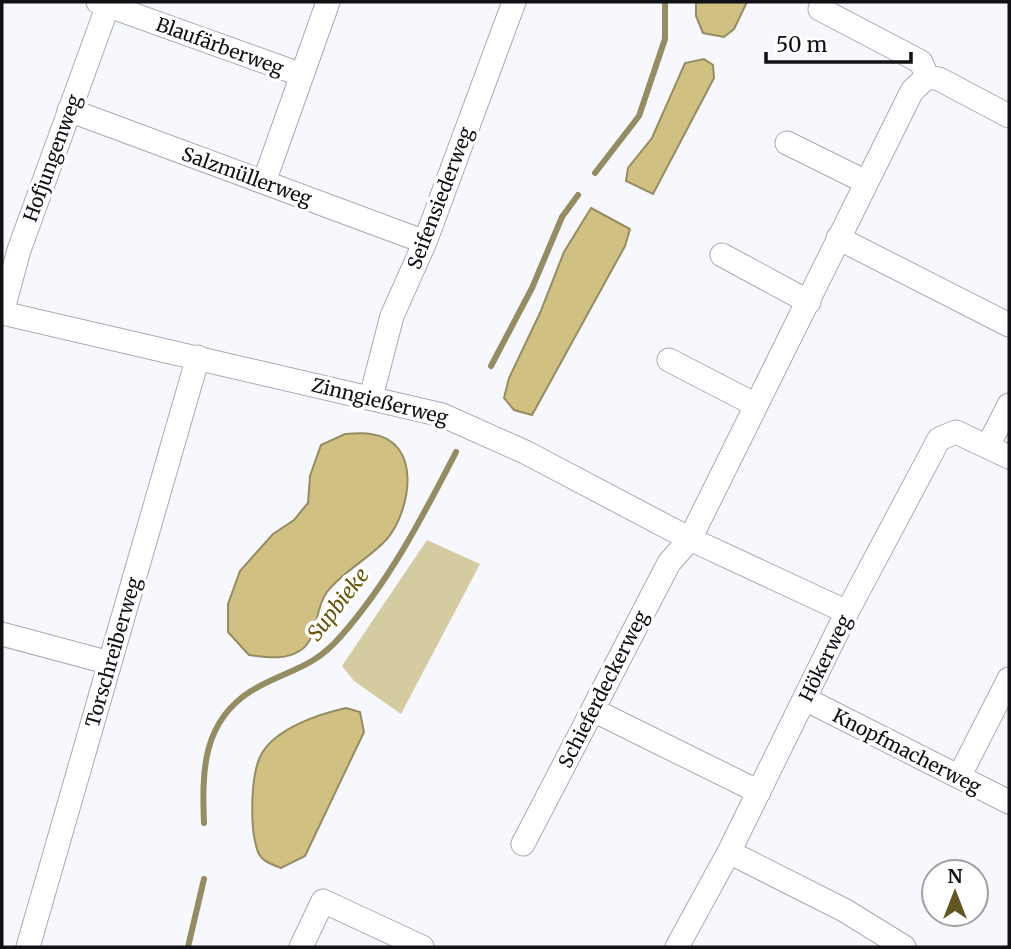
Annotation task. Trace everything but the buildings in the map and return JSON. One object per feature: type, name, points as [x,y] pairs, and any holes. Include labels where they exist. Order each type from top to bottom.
[{"type":"street","points":[[264,183],[328,2]]},
{"type":"street","name":"Seifensiederweg","points":[[372,397],[392,316],[425,242],[514,2]]},
{"type":"street","name":"Blaufärberweg","points":[[103,4],[302,75]]},
{"type":"street","name":"Hofjungenweg","points":[[2,313],[19,250],[103,4]]},
{"type":"street","points":[[820,9],[921,62],[927,77],[939,79],[1009,116]]},
{"type":"street","name":"Schieferdeckerweg","points":[[523,844],[669,563],[690,539],[912,91],[927,77]]},
{"type":"street","name":"Salzmüllerweg","points":[[69,110],[425,242]]},
{"type":"street","points":[[787,143],[866,183]]},
{"type":"street","points":[[838,238],[1009,325]]},
{"type":"street","points":[[722,255],[809,302]]},
{"type":"street","name":"Zinngießerweg","points":[[2,313],[372,397],[465,424],[690,539],[847,612]]},
{"type":"street","name":"Torschreiberweg","points":[[27,947],[198,357]]},
{"type":"street","points":[[669,360],[756,405]]},
{"type":"street","points":[[988,446],[1009,405]]},
{"type":"street","name":"Hökerweg","points":[[677,947],[729,852],[847,612],[939,439],[956,432],[1009,457]]},
{"type":"street","points":[[2,634],[110,663]]},
{"type":"street","points":[[960,777],[1009,679]]},
{"type":"street","name":"Knopfmacherweg","points":[[805,699],[1009,802]]},
{"type":"street","points":[[593,710],[759,792]]},
{"type":"street","points":[[729,852],[844,910],[904,947]]},
{"type":"street","points":[[301,947],[323,901],[422,947]]},
{"type":"shaded area","points":[[696,2],[747,2],[734,29],[724,37],[703,33],[696,16]]},
{"type":"shaded area","points":[[704,59],[713,65],[714,78],[653,194],[626,181],[628,168],[652,138],[685,63]]},
{"type":"shaded area","points":[[591,208],[630,229],[625,246],[532,415],[514,410],[504,398],[509,378],[540,313],[564,252]]},
{"type":"shaded area","points":[[345,434],[371,434],[388,439],[399,449],[408,478],[402,511],[387,539],[327,592],[311,638],[301,650],[282,657],[249,655],[228,632],[228,604],[240,571],[273,534],[294,520],[308,503],[310,476],[321,445]]},
{"type":"shaded area","points":[[427,540],[480,564],[401,714],[354,681],[342,666]]},
{"type":"shaded area","points":[[346,708],[360,712],[364,732],[305,856],[281,868],[263,859],[258,853],[255,840],[252,801],[258,762],[269,744],[288,729],[312,718]]},
{"type":"waterway","name":"Supbieke","points":[[595,173],[639,116],[665,39],[665,2]]},
{"type":"waterway","name":"Supbieke","points":[[491,366],[532,288],[562,217],[578,195]]},
{"type":"waterway","name":"Supbieke","points":[[204,823],[208,750],[223,718],[235,703],[251,691],[309,663],[341,636],[390,571],[456,452]]},
{"type":"waterway","name":"Supbieke","points":[[188,947],[204,879]]}]
